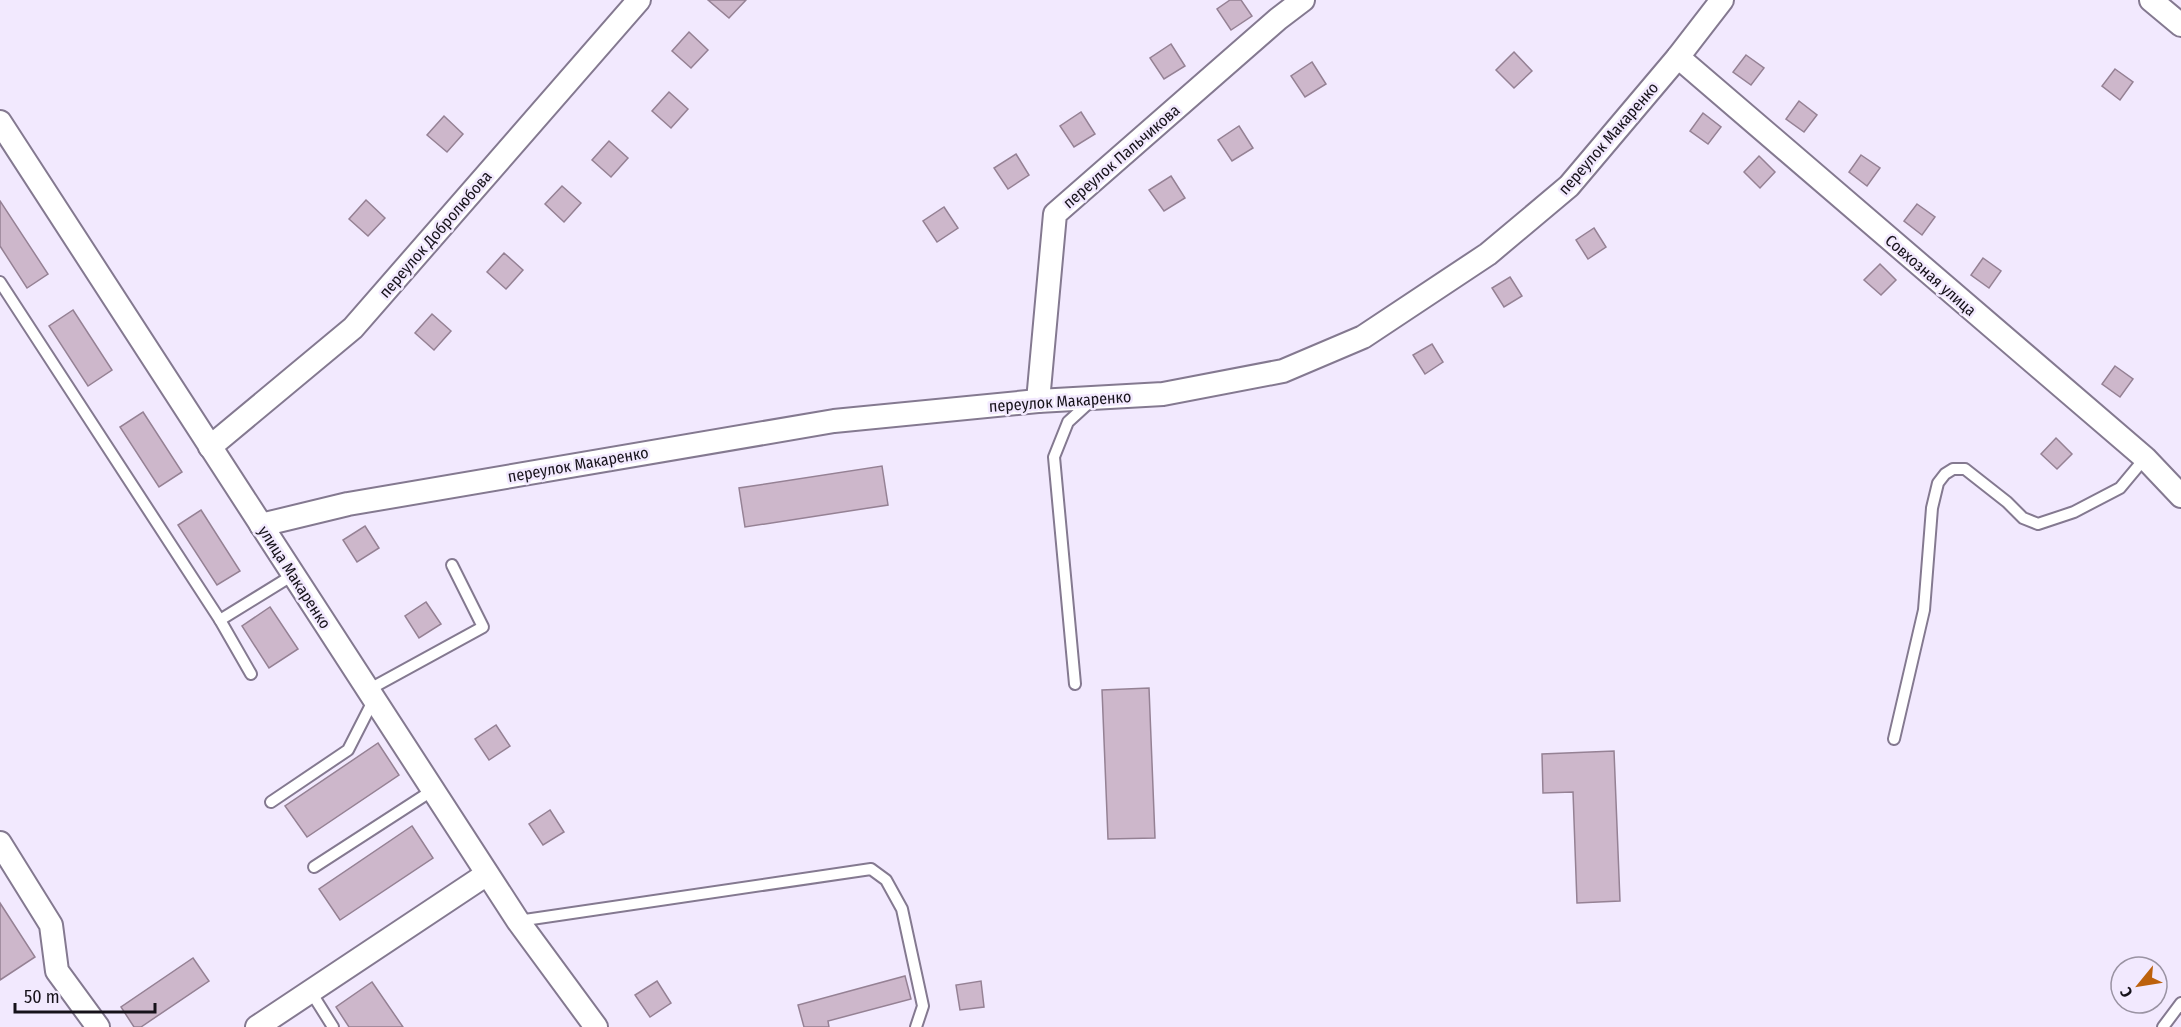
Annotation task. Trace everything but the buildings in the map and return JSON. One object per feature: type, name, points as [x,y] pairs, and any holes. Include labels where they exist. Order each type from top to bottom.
[{"type":"street","name":"переулок Добролюбова","points":[[210,447],[353,328],[639,0]]},
{"type":"street","name":"переулок Пальчикова","points":[[1038,401],[1055,214],[1278,19],[1303,0]]},
{"type":"street","name":"переулок Макаренко","points":[[261,525],[348,504],[834,421],[1038,401],[1163,394],[1282,371],[1363,337],[1488,254],[1569,186],[1678,57],[1722,0]]},
{"type":"street","points":[[2151,0],[2181,24]]},
{"type":"street","name":"Совхозная улица","points":[[1678,57],[2145,458],[2181,496]]},
{"type":"street","name":"улица Макаренко","points":[[0,122],[487,874],[518,921],[596,1027]]},
{"type":"street","points":[[0,843],[51,925],[57,971],[98,1027]]},
{"type":"street","points":[[257,1027],[487,874]]},
{"type":"lane","points":[[0,282],[220,620],[252,674]]},
{"type":"lane","points":[[1075,684],[1054,457],[1068,422],[1094,398]]},
{"type":"lane","points":[[1894,740],[1924,610],[1932,508],[1938,483],[1945,474],[1953,470],[1965,469],[2023,518],[2038,524],[2074,512],[2120,488],[2145,458]]},
{"type":"lane","points":[[271,802],[348,750],[371,695],[483,627],[452,565]]},
{"type":"lane","points":[[220,620],[293,575]]},
{"type":"lane","points":[[314,867],[433,790]]},
{"type":"lane","points":[[518,921],[871,869],[886,880],[902,909],[923,1006],[916,1027]]},
{"type":"lane","points":[[311,992],[333,1027]]},
{"type":"lane","points":[[2163,1027],[2181,1003]]}]
